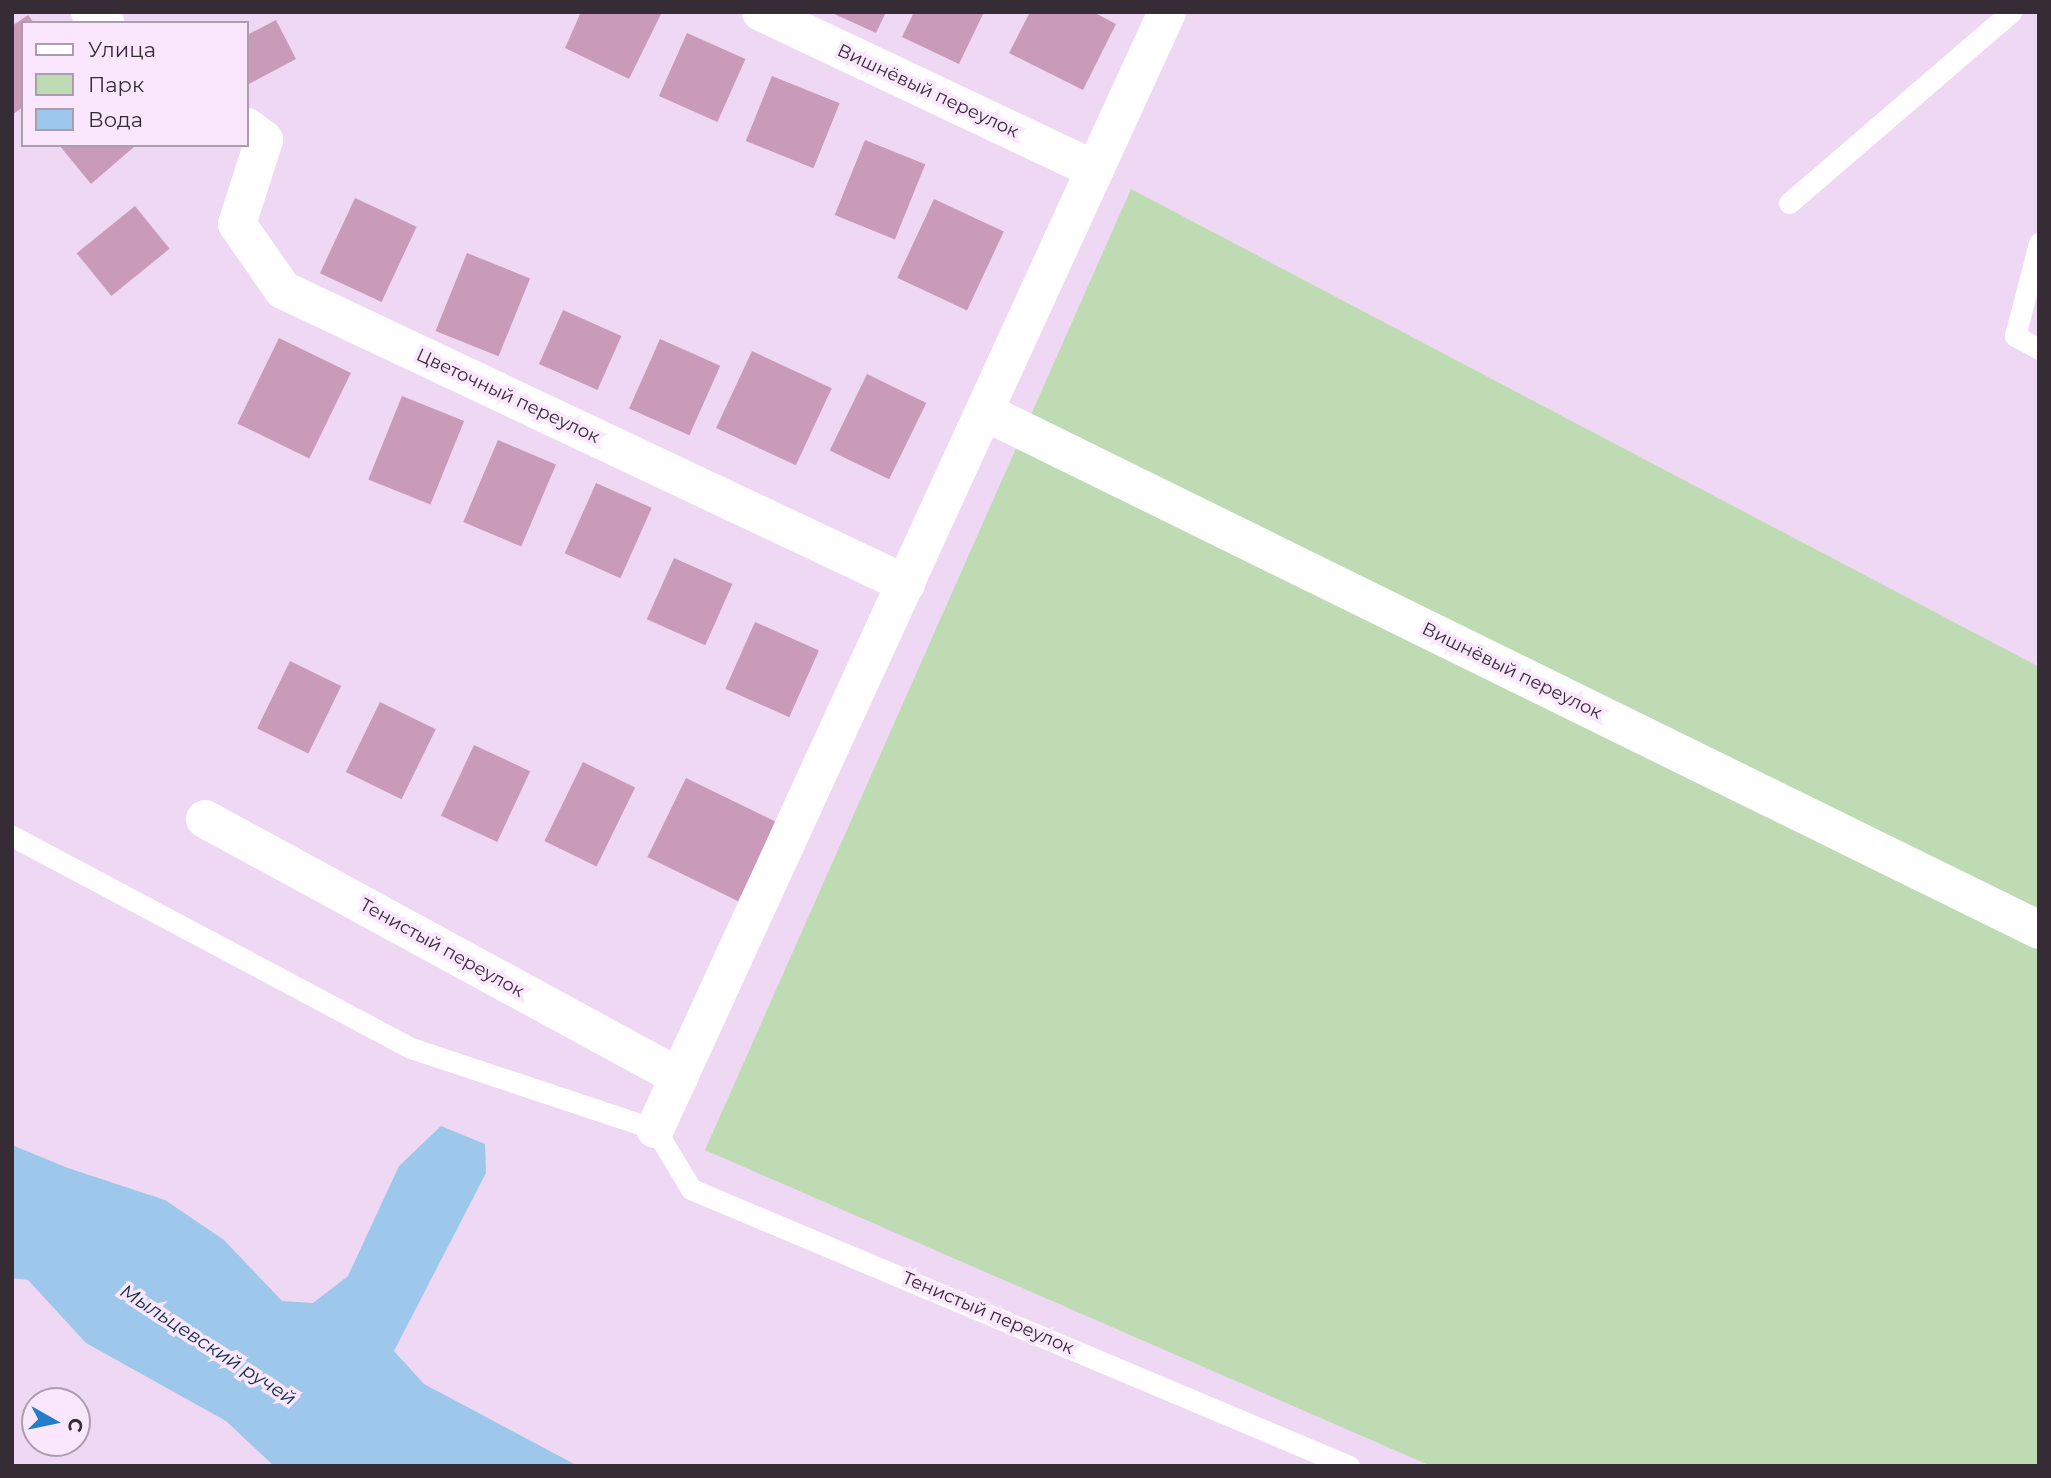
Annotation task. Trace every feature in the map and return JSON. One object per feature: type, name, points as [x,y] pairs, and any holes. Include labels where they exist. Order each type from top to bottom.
[{"type":"street","name":"Вишнёвый переулок","points":[[761,12],[1095,170]]},
{"type":"street","points":[[655,1129],[1167,12]]},
{"type":"street","name":"Цветочный переулок","points":[[248,128],[264,140],[237,224],[283,290],[906,584]]},
{"type":"street","name":"Вишнёвый переулок","points":[[985,412],[2039,930]]},
{"type":"street","name":"Тенистый переулок","points":[[205,818],[679,1077]]},
{"type":"lane","points":[[1790,203],[2011,12]]},
{"type":"lane","points":[[2039,243],[2015,336],[2039,349]]},
{"type":"lane","points":[[12,836],[411,1048],[655,1129]]},
{"type":"lane","name":"Тенистый переулок","points":[[655,1129],[691,1189],[1349,1466]]},
{"type":"green space","points":[[1131,189],[2039,667],[2039,1466],[1431,1466],[705,1150]]},
{"type":"water","name":"Мыльцевский ручей","points":[[441,1126],[485,1144],[486,1173],[394,1351],[424,1384],[578,1466],[274,1466],[226,1421],[86,1343],[28,1280],[12,1278],[12,1145],[68,1168],[165,1200],[224,1240],[282,1301],[313,1303],[348,1276],[399,1166]]},
{"type":"building","points":[[581,12],[661,14],[629,79],[565,48]]},
{"type":"building","points":[[830,12],[886,12],[876,33]]},
{"type":"building","points":[[914,12],[984,12],[959,64],[902,37]]},
{"type":"building","points":[[1030,12],[1093,12],[1116,24],[1083,90],[1009,53]]},
{"type":"building","points":[[28,15],[32,21],[21,21],[21,108],[12,115],[12,26]]},
{"type":"building","points":[[276,20],[296,59],[248,84],[248,34]]},
{"type":"building","points":[[687,33],[745,59],[717,122],[659,96]]},
{"type":"building","points":[[772,76],[840,103],[813,168],[746,141]]},
{"type":"building","points":[[865,140],[925,164],[895,239],[835,215]]},
{"type":"building","points":[[61,147],[134,147],[91,184]]},
{"type":"building","points":[[355,198],[417,227],[382,302],[320,273]]},
{"type":"building","points":[[934,199],[1004,232],[967,310],[897,278]]},
{"type":"building","points":[[135,206],[170,249],[111,296],[77,253]]},
{"type":"building","points":[[467,253],[530,278],[499,356],[436,331]]},
{"type":"building","points":[[563,310],[621,336],[597,390],[539,364]]},
{"type":"building","points":[[279,338],[351,373],[309,458],[237,423]]},
{"type":"building","points":[[660,339],[720,366],[689,435],[629,408]]},
{"type":"building","points":[[752,351],[832,388],[796,465],[716,428]]},
{"type":"building","points":[[867,374],[926,403],[889,479],[830,450]]},
{"type":"building","points":[[402,396],[464,421],[430,505],[368,479]]},
{"type":"building","points":[[498,440],[556,465],[521,547],[463,522]]},
{"type":"building","points":[[596,483],[652,508],[620,578],[565,553]]},
{"type":"building","points":[[674,558],[732,584],[705,645],[647,619]]},
{"type":"building","points":[[755,622],[819,650],[789,717],[725,689]]},
{"type":"building","points":[[290,661],[341,686],[308,753],[257,728]]},
{"type":"building","points":[[380,702],[436,729],[402,799],[346,772]]},
{"type":"building","points":[[474,745],[530,771],[497,842],[441,816]]},
{"type":"building","points":[[583,762],[635,787],[597,867],[544,841]]},
{"type":"building","points":[[686,778],[777,822],[738,901],[647,857]]}]
